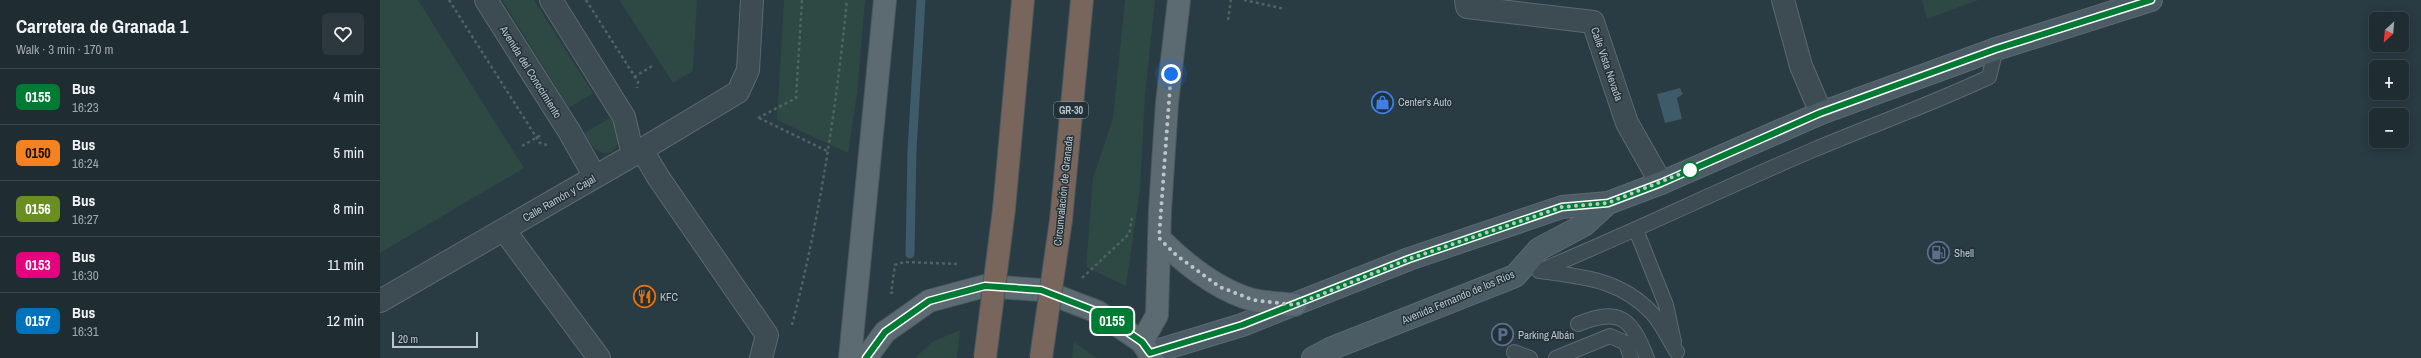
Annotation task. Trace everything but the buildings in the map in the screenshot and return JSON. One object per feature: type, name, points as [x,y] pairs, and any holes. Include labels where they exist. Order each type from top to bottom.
[{"type":"highway","points":[[985,358],[1004,209],[1023,0]]},
{"type":"highway","name":"Circunvalación de Granada","points":[[1041,358],[1061,220],[1082,0]]},
{"type":"main road","points":[[850,358],[886,0]]},
{"type":"main road","points":[[866,358],[885,332],[929,301],[985,286],[1041,290],[1098,312],[1148,351],[1156,315],[1167,103],[1179,0]]},
{"type":"main road","name":"Avenida Fernando de los Ríos","points":[[1148,351],[1242,325],[1409,259],[1562,207],[1608,203],[1661,183],[1820,113],[1996,49],[2151,0]]},
{"type":"main road","name":"Avenida Fernando de los Ríos","points":[[1313,358],[1330,349],[1515,276],[1539,249],[1584,226],[1608,203]]},
{"type":"main road","points":[[1159,238],[1176,255],[1220,287],[1253,300],[1295,305]]},
{"type":"street","name":"Avenida del Conocimiento","points":[[486,0],[595,177]]},
{"type":"street","points":[[551,0],[644,148],[658,177],[767,335],[760,358]]},
{"type":"street","name":"Calle Ramón y Cajal","points":[[380,301],[570,192],[738,92],[748,70],[752,0]]},
{"type":"street","name":"Calle Vista Nevada","points":[[1466,0],[1466,7],[1593,22],[1627,123],[1661,183]]},
{"type":"street","points":[[1783,0],[1801,66],[1820,113]]},
{"type":"street","points":[[570,192],[574,172],[576,144]]},
{"type":"street","points":[[504,230],[599,358]]},
{"type":"lane","points":[[1515,276],[1539,271],[1636,230],[1813,150],[1950,95],[1989,77],[1996,49]]},
{"type":"lane","points":[[1636,230],[1666,305],[1677,355]]},
{"type":"lane","points":[[1539,271],[1592,278],[1630,293],[1653,314],[1677,355]]},
{"type":"lane","points":[[1578,324],[1596,317],[1614,316],[1628,322],[1638,335],[1647,358]]},
{"type":"lane","points":[[1556,358],[1610,336],[1626,342],[1631,358]]},
{"type":"lane","points":[[1514,352],[1530,358]]},
{"type":"path","points":[[449,0],[536,138],[543,146],[553,141]]},
{"type":"path","points":[[586,0],[635,77],[638,86],[632,93]]},
{"type":"path","points":[[802,0],[796,98],[758,118],[827,152]]},
{"type":"path","points":[[791,328],[810,253],[827,152],[847,0]]},
{"type":"path","points":[[1228,20],[1231,0]]},
{"type":"path","points":[[1244,0],[1285,9]]},
{"type":"path","points":[[630,80],[654,65]]},
{"type":"path","points":[[522,146],[548,130]]},
{"type":"path","points":[[895,265],[904,262],[964,264]]},
{"type":"green space","points":[[380,0],[418,0],[524,168],[380,253]]},
{"type":"green space","points":[[502,0],[534,0],[593,93],[569,108]]},
{"type":"green space","points":[[619,0],[697,0],[693,71],[673,83]]},
{"type":"green space","points":[[784,0],[865,0],[857,94],[848,153],[777,120]]},
{"type":"green space","points":[[1125,0],[1155,0],[1145,97],[1140,189],[1126,286],[1086,267],[1093,178],[1113,118]]},
{"type":"green space","points":[[1922,0],[1979,0],[1927,19]]},
{"type":"green space","points":[[610,118],[617,129],[619,140],[615,148],[609,153],[597,151],[584,133]]},
{"type":"green space","points":[[960,330],[957,358],[915,358],[932,342]]},
{"type":"green space","points":[[1074,342],[1097,358],[1072,358]]},
{"type":"water","points":[[1680,88],[1683,94],[1677,98],[1682,119],[1665,123],[1657,94]]},
{"type":"waterway","points":[[910,254],[912,150],[921,0]]},
{"type":"bus line","name":"0155","points":[[866,358],[885,332],[929,301],[985,286],[1041,290],[1098,312],[1142,342],[1150,353],[1242,325],[1409,259],[1562,207],[1608,203],[1661,183],[1820,113],[1996,49],[2151,0]]},
{"type":"place","name":"Center's Auto","points":[[1382,102]]},
{"type":"place","name":"Shell","points":[[1938,253]]},
{"type":"place","name":"KFC","points":[[644,297]]},
{"type":"place","name":"Parking Albán","points":[[1502,335]]},
{"type":"route","points":[[1171,74],[1167,103],[1159,238],[1176,255],[1220,287],[1253,300],[1295,305],[1409,259],[1562,207],[1608,203],[1661,183],[1690,170]]}]
